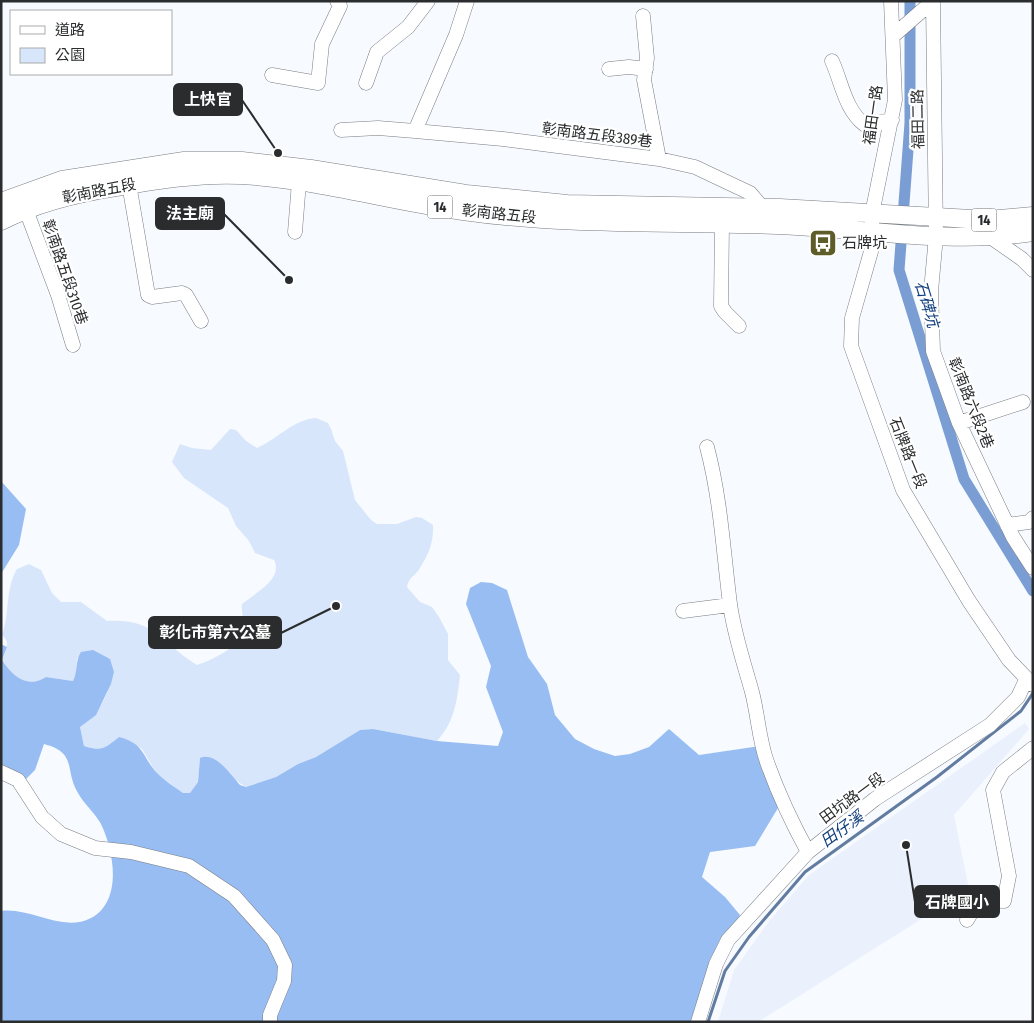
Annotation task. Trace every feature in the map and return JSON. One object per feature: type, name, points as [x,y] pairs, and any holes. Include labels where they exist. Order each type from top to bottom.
[{"type":"main road","name":"彰南路五段","points":[[1,202],[62,180],[184,161],[242,161],[311,169],[466,194],[567,204],[763,208],[880,215]]},
{"type":"main road","name":"彰南路五段","points":[[1,221],[66,195],[185,176],[241,175],[299,182],[482,213],[565,220],[779,225],[879,233]]},
{"type":"main road","name":"14","points":[[880,215],[935,218],[989,228],[1033,232]]},
{"type":"main road","name":"14","points":[[879,233],[936,236],[989,228],[1033,216]]},
{"type":"street","points":[[272,75],[318,83],[322,44],[340,6],[337,1]]},
{"type":"street","points":[[366,83],[377,52],[408,27],[428,1]]},
{"type":"street","points":[[415,131],[456,35],[466,1]]},
{"type":"street","name":"福田一路","points":[[879,233],[895,100],[891,1]]},
{"type":"street","points":[[893,36],[933,1]]},
{"type":"street","name":"福田二路","points":[[933,1],[936,236]]},
{"type":"street","points":[[643,16],[646,69],[644,80],[659,159]]},
{"type":"street","points":[[832,61],[849,108],[856,118],[865,125],[892,120]]},
{"type":"street","points":[[609,69],[646,69]]},
{"type":"street","name":"彰南路五段389巷","points":[[341,130],[378,128],[503,139],[659,159],[695,167],[742,189],[750,193],[763,208]]},
{"type":"street","points":[[295,232],[299,182],[311,169]]},
{"type":"street","points":[[129,184],[148,296],[182,293],[186,295],[201,321]]},
{"type":"street","name":"彰南路五段310巷","points":[[26,210],[58,295],[73,345]]},
{"type":"street","points":[[722,224],[722,306],[725,312],[739,326]]},
{"type":"street","points":[[989,228],[1033,270]]},
{"type":"street","name":"石牌路一段","points":[[879,233],[872,248],[852,318],[851,346],[903,490],[969,600],[1009,660],[1029,683]]},
{"type":"street","name":"彰南路六段2巷","points":[[936,236],[931,291],[933,351],[959,423],[1007,526],[1033,568]]},
{"type":"street","points":[[959,423],[1023,402]]},
{"type":"street","points":[[707,447],[717,485],[730,605],[752,693],[766,761],[794,826],[808,852]]},
{"type":"street","points":[[1007,526],[1029,522],[1033,518]]},
{"type":"street","points":[[683,611],[730,605]]},
{"type":"street","name":"田坑路一段","points":[[698,1022],[716,964],[728,940],[808,852],[875,798],[990,725],[1029,683]]},
{"type":"street","points":[[967,920],[979,900],[1004,901],[1009,876],[993,790],[1003,772],[1033,748]]},
{"type":"street","points":[[1,772],[18,780],[42,817],[61,834],[95,848],[131,852],[189,866],[234,896],[273,940],[285,965],[284,981],[270,1015],[270,1022]]},
{"type":"shaded area","points":[[1,481],[26,509],[19,545],[1,574]]},
{"type":"shaded area","points":[[481,582],[492,583],[507,590],[528,657],[547,684],[555,715],[575,739],[594,749],[615,756],[630,754],[649,747],[669,729],[699,755],[760,746],[778,808],[755,846],[710,852],[702,877],[725,897],[740,915],[709,980],[699,1022],[1,1022],[1,911],[24,913],[69,923],[80,922],[91,918],[101,910],[108,900],[112,888],[113,875],[106,835],[96,816],[78,793],[66,757],[62,752],[44,744],[35,770],[26,779],[1,771],[1,644],[7,647],[2,660],[6,666],[21,679],[33,682],[46,677],[73,681],[81,652],[93,650],[110,659],[114,672],[111,684],[96,715],[80,727],[84,746],[99,749],[107,746],[119,737],[128,740],[143,752],[158,774],[183,793],[190,793],[198,782],[200,758],[206,757],[217,761],[240,785],[246,787],[276,777],[298,764],[316,757],[360,730],[373,729],[437,741],[498,746],[503,732],[486,687],[491,666],[466,604],[470,588]]},
{"type":"shaded area","points":[[1025,723],[1029,729],[954,815],[969,889],[758,1022],[718,1022],[734,970],[770,920],[809,875]]},
{"type":"green space","points":[[316,418],[328,423],[335,441],[343,451],[355,500],[371,520],[377,524],[397,524],[416,517],[422,518],[433,525],[431,544],[427,555],[407,587],[420,602],[432,607],[448,634],[448,660],[460,675],[454,710],[448,726],[437,741],[373,729],[360,730],[316,757],[298,764],[276,777],[246,787],[200,758],[198,782],[190,793],[183,793],[157,774],[142,749],[119,737],[103,748],[95,749],[84,746],[80,727],[102,703],[114,672],[77,658],[76,676],[73,681],[46,677],[33,682],[21,679],[11,671],[2,660],[7,644],[2,635],[9,593],[17,569],[29,564],[41,570],[52,593],[61,602],[81,602],[107,621],[123,621],[148,628],[197,665],[217,656],[231,648],[242,637],[244,629],[242,604],[267,585],[275,573],[276,567],[274,560],[255,553],[249,541],[236,526],[228,508],[184,478],[172,462],[180,444],[192,448],[211,450],[230,429],[236,430],[246,441],[257,448],[300,422]]},
{"type":"waterway","name":"石碑坑","points":[[910,1],[910,123],[899,270],[964,479],[1033,591]]},
{"type":"waterway","name":"田仔溪","points":[[708,1022],[725,971],[749,937],[805,872],[937,777],[1021,711],[1033,693]]},
{"type":"place","name":"上快官","points":[[278,153]]},
{"type":"place","name":"石牌坑","points":[[823,243]]},
{"type":"place","name":"法主廟","points":[[289,280]]},
{"type":"place","name":"彰化市第六公墓","points":[[336,606]]},
{"type":"place","name":"石牌國小","points":[[906,845]]}]
